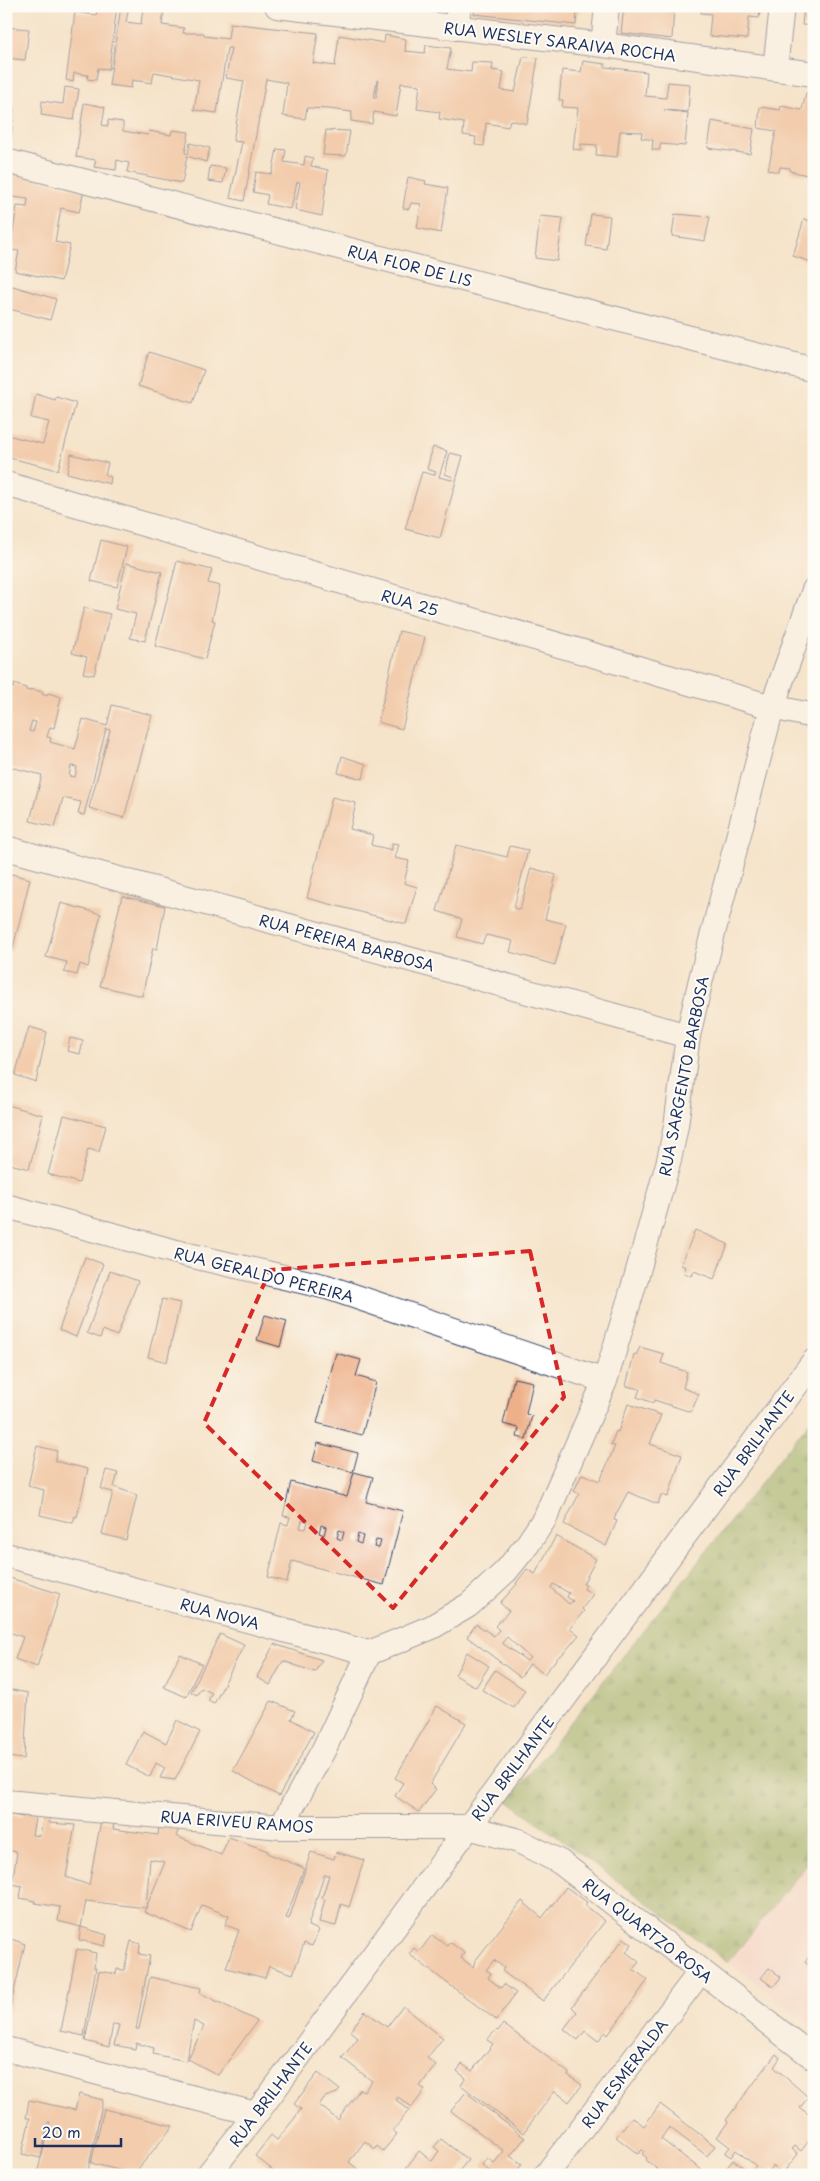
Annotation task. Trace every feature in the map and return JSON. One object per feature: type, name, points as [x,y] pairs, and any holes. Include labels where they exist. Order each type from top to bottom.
[{"type":"street","points":[[603,45],[607,6]]},
{"type":"street","points":[[775,69],[782,6]]},
{"type":"street","name":"RUA WESLEY SARAIVA ROCHA","points":[[290,7],[457,17],[603,45],[814,74]]},
{"type":"street","name":"RUA FLOR DE LIS","points":[[6,161],[814,370]]},
{"type":"street","name":"RUA 25","points":[[6,484],[772,707],[814,716]]},
{"type":"street","name":"RUA SARGENTO BARBOSA","points":[[369,1653],[432,1627],[469,1605],[506,1571],[528,1545],[545,1518],[605,1381],[669,1160],[676,1126],[688,1036],[701,978],[772,707],[814,590]]},
{"type":"street","name":"RUA PEREIRA BARBOSA","points":[[6,848],[688,1036]]},
{"type":"street","name":"RUA GERALDO PEREIRA","points":[[6,1206],[184,1254],[327,1287],[605,1381]]},
{"type":"street","name":"RUA BRILHANTE","points":[[208,2175],[256,2114],[814,1361]]},
{"type":"street","name":"RUA NOVA","points":[[6,1555],[369,1653]]},
{"type":"street","points":[[281,1826],[324,1749],[369,1653]]},
{"type":"street","name":"RUA ERIVEU RAMOS","points":[[6,1802],[281,1826],[468,1828]]},
{"type":"street","name":"RUA QUARTZO ROSA","points":[[468,1828],[519,1841],[560,1862],[814,2058]]},
{"type":"street","name":"RUA ESMERALDA","points":[[546,2175],[702,1970]]},
{"type":"street","points":[[6,2049],[256,2114]]},
{"type":"highlighted area","points":[[530,1251],[564,1397],[393,1608],[204,1423],[270,1270]]},
{"type":"shaded area","points":[[814,1856],[814,2027],[728,1962]]},
{"type":"green space","points":[[814,1416],[814,1856],[728,1962],[508,1801]]},
{"type":"building","points":[[98,6],[117,6],[109,69],[98,68],[96,80],[87,79],[88,75],[74,73],[73,82],[66,80],[75,12],[96,15]]},
{"type":"building","points":[[121,6],[129,6],[126,22],[141,24],[143,7],[164,10],[162,25],[184,28],[183,33],[204,33],[204,36],[228,39],[230,23],[318,33],[313,63],[335,66],[339,35],[384,43],[385,35],[406,39],[405,51],[425,53],[426,45],[451,48],[447,69],[471,72],[472,62],[493,63],[492,70],[504,72],[501,90],[515,92],[523,57],[538,58],[527,124],[510,120],[508,127],[486,123],[484,146],[475,145],[476,137],[463,135],[464,123],[439,119],[440,112],[417,109],[420,85],[401,83],[396,116],[374,112],[372,124],[351,121],[352,112],[329,109],[307,108],[305,119],[283,116],[287,83],[266,79],[244,201],[230,198],[242,142],[233,141],[244,81],[226,78],[231,48],[227,48],[217,113],[194,110],[199,80],[154,72],[152,83],[132,80],[131,88],[109,85]],"holes":[[[377,80],[376,98],[374,98]]]},
{"type":"building","points":[[474,6],[581,6],[580,13],[577,13],[576,25],[474,14]]},
{"type":"building","points":[[624,6],[674,8],[672,39],[621,33]]},
{"type":"building","points":[[701,6],[761,6],[759,18],[749,17],[747,39],[709,36],[711,14],[701,13]]},
{"type":"building","points":[[804,6],[814,6],[814,26],[802,25]]},
{"type":"building","points":[[6,27],[29,29],[25,60],[6,58]]},
{"type":"building","points":[[583,61],[605,64],[605,67],[647,72],[645,96],[666,98],[668,82],[690,84],[688,112],[664,110],[688,113],[685,146],[660,144],[660,150],[652,150],[653,140],[641,138],[642,132],[620,131],[617,157],[596,155],[597,145],[581,144],[581,150],[573,149],[578,108],[562,107],[563,100],[559,100],[562,70],[581,72]]},
{"type":"building","points":[[65,87],[79,89],[74,120],[41,115],[42,101],[63,104]]},
{"type":"building","points":[[806,93],[814,94],[814,164],[811,176],[790,171],[790,168],[780,167],[779,172],[768,170],[776,131],[758,128],[760,107],[780,110],[781,106],[802,110]]},
{"type":"building","points":[[6,96],[9,96],[8,108],[14,108],[11,140],[6,140]]},
{"type":"building","points":[[84,103],[105,107],[102,125],[108,126],[108,120],[123,122],[123,131],[148,135],[149,131],[171,135],[172,130],[189,132],[185,153],[188,154],[190,143],[210,148],[206,162],[187,156],[182,183],[127,172],[129,163],[117,160],[116,170],[94,167],[96,160],[76,157]]},
{"type":"building","points":[[712,121],[754,129],[750,154],[708,148]]},
{"type":"building","points":[[326,130],[350,131],[346,156],[323,155]]},
{"type":"building","points":[[277,149],[286,150],[284,162],[304,165],[305,156],[313,158],[311,166],[328,170],[322,216],[295,210],[300,182],[297,182],[291,209],[266,204],[268,195],[253,192],[256,172],[272,174]]},
{"type":"building","points":[[210,166],[226,168],[223,183],[208,181]]},
{"type":"building","points":[[6,171],[84,191],[79,212],[61,208],[55,242],[70,245],[61,281],[15,271],[19,251],[10,250],[17,206],[27,207],[28,199],[6,196]]},
{"type":"building","points":[[408,177],[426,181],[425,184],[448,188],[441,233],[417,228],[421,204],[411,203],[409,209],[403,208]]},
{"type":"building","points":[[591,214],[610,216],[606,249],[586,246]]},
{"type":"building","points":[[675,214],[710,217],[705,241],[672,236]]},
{"type":"building","points":[[540,216],[563,218],[557,261],[535,258]]},
{"type":"building","points":[[804,219],[814,222],[814,263],[793,256]]},
{"type":"building","points":[[6,284],[56,299],[50,320],[6,308]]},
{"type":"building","points":[[149,352],[204,370],[193,403],[138,386]]},
{"type":"building","points":[[36,394],[55,400],[56,397],[76,403],[58,470],[6,457],[7,435],[43,444],[49,422],[31,418]]},
{"type":"building","points":[[433,447],[447,451],[439,477],[452,480],[453,477],[445,474],[450,453],[463,456],[440,538],[405,529],[422,472],[434,475],[436,472],[427,469]]},
{"type":"building","points":[[71,454],[108,463],[105,475],[111,477],[110,484],[67,473]]},
{"type":"building","points":[[101,540],[127,547],[117,587],[91,581]]},
{"type":"building","points":[[177,561],[212,570],[208,583],[220,586],[212,620],[215,621],[205,659],[155,646]]},
{"type":"building","points":[[126,563],[162,572],[145,641],[130,638],[136,614],[115,609]]},
{"type":"building","points":[[84,608],[110,614],[94,675],[83,673],[87,657],[72,653]]},
{"type":"building","points":[[399,631],[425,637],[402,729],[378,722]]},
{"type":"building","points":[[6,683],[13,688],[14,684],[26,688],[26,690],[43,692],[42,694],[47,696],[48,693],[61,697],[54,728],[50,727],[47,737],[51,738],[50,742],[75,749],[83,719],[107,726],[112,705],[152,715],[124,818],[89,808],[110,730],[106,729],[84,815],[78,814],[81,802],[63,798],[55,827],[30,821],[42,775],[6,766]],"holes":[[[32,721],[36,722],[33,732],[29,731]],[[71,766],[77,767],[75,777],[69,776]]]},
{"type":"building","points":[[342,756],[366,764],[363,779],[338,773]]},
{"type":"building","points":[[332,797],[356,803],[350,829],[373,835],[371,845],[392,850],[392,843],[399,844],[395,858],[409,861],[404,883],[417,887],[406,924],[307,898]]},
{"type":"building","points":[[456,845],[507,857],[510,846],[528,850],[514,908],[520,910],[531,868],[556,875],[545,919],[566,924],[555,965],[510,952],[513,941],[486,935],[482,944],[457,937],[462,919],[437,911]]},
{"type":"building","points":[[8,873],[30,879],[12,952],[6,950]]},
{"type":"building","points":[[122,896],[165,906],[157,949],[153,948],[142,996],[100,986]]},
{"type":"building","points":[[61,903],[101,914],[88,967],[80,964],[77,975],[64,972],[67,962],[46,957]]},
{"type":"building","points":[[29,1027],[47,1032],[36,1082],[15,1075]]},
{"type":"building","points":[[70,1038],[83,1041],[80,1054],[67,1051]]},
{"type":"building","points":[[8,1105],[43,1115],[29,1169],[6,1163]]},
{"type":"building","points":[[64,1115],[106,1126],[99,1152],[88,1149],[79,1183],[48,1174]]},
{"type":"building","points":[[695,1230],[728,1244],[714,1279],[694,1271],[692,1276],[684,1273],[686,1267],[681,1265]]},
{"type":"building","points":[[85,1257],[103,1264],[76,1337],[59,1330]]},
{"type":"building","points":[[110,1271],[138,1281],[117,1336],[103,1330],[100,1338],[87,1333]]},
{"type":"building","points":[[162,1299],[180,1303],[167,1362],[148,1357]]},
{"type":"building","points":[[265,1315],[287,1321],[280,1347],[257,1340]]},
{"type":"building","points":[[640,1347],[664,1354],[661,1363],[687,1372],[683,1388],[699,1394],[691,1412],[654,1400],[653,1403],[637,1397],[640,1389],[626,1386],[634,1354],[636,1355]]},
{"type":"building","points":[[336,1353],[361,1360],[356,1376],[376,1382],[362,1435],[317,1423]]},
{"type":"building","points":[[514,1378],[533,1382],[526,1414],[532,1416],[526,1439],[517,1437],[519,1428],[503,1424]]},
{"type":"building","points":[[628,1404],[661,1415],[650,1444],[682,1455],[668,1497],[661,1495],[658,1504],[628,1492],[616,1514],[614,1520],[617,1521],[606,1546],[564,1524],[579,1494],[574,1491],[582,1474],[600,1481],[615,1446],[611,1445]]},
{"type":"building","points":[[318,1443],[358,1453],[353,1472],[313,1461]]},
{"type":"building","points":[[37,1446],[57,1451],[55,1461],[88,1469],[77,1517],[75,1516],[73,1523],[40,1515],[44,1490],[28,1486]]},
{"type":"building","points":[[106,1470],[118,1473],[114,1487],[137,1495],[126,1540],[102,1534],[113,1492],[101,1489]]},
{"type":"building","points":[[354,1472],[373,1477],[366,1502],[403,1511],[384,1585],[292,1561],[287,1582],[268,1577],[281,1523],[288,1525],[290,1517],[283,1516],[291,1482],[347,1497]],"holes":[[[302,1520],[308,1521],[306,1529],[300,1528]],[[321,1525],[326,1527],[324,1535],[319,1533]],[[339,1530],[344,1532],[342,1540],[337,1538]],[[358,1534],[363,1536],[361,1544],[356,1542]],[[376,1540],[381,1541],[379,1548],[374,1547]]]},
{"type":"building","points":[[556,1536],[596,1559],[583,1584],[586,1585],[584,1589],[593,1594],[582,1609],[584,1611],[570,1628],[579,1635],[544,1674],[530,1664],[520,1677],[467,1637],[476,1624],[494,1636],[499,1630],[495,1626],[509,1611],[500,1603],[527,1569],[535,1574]],"holes":[[[553,1584],[569,1593],[567,1597],[573,1601],[569,1604],[551,1588]],[[507,1637],[530,1658],[527,1661],[502,1643]]]},
{"type":"building","points":[[10,1578],[60,1594],[37,1667],[15,1659],[23,1637],[6,1631],[6,1586]]},
{"type":"building","points":[[220,1634],[244,1645],[214,1704],[208,1701],[212,1693],[201,1688],[197,1695],[191,1692]]},
{"type":"building","points":[[274,1644],[322,1660],[315,1672],[283,1661],[270,1685],[257,1677]]},
{"type":"building","points":[[467,1652],[489,1666],[476,1687],[455,1675]]},
{"type":"building","points":[[180,1654],[202,1664],[186,1697],[164,1687]]},
{"type":"building","points":[[495,1670],[525,1690],[514,1708],[482,1690]]},
{"type":"building","points":[[7,1689],[28,1693],[24,1759],[6,1757],[10,1729],[6,1728]]},
{"type":"building","points":[[271,1701],[295,1711],[291,1719],[314,1732],[279,1796],[233,1771]]},
{"type":"building","points":[[437,1706],[466,1723],[430,1784],[436,1789],[419,1812],[395,1796],[403,1783],[395,1778]]},
{"type":"building","points":[[177,1720],[200,1732],[175,1780],[160,1778],[165,1768],[156,1763],[150,1777],[126,1765],[143,1731],[166,1743]]},
{"type":"building","points":[[25,1807],[37,1808],[32,1835],[40,1836],[45,1809],[52,1810],[49,1823],[75,1825],[66,1877],[89,1885],[101,1820],[114,1822],[113,1829],[158,1835],[159,1827],[179,1829],[176,1836],[221,1855],[229,1837],[268,1851],[267,1853],[304,1868],[286,1918],[289,1919],[311,1852],[334,1859],[336,1852],[364,1860],[349,1907],[341,1904],[336,1926],[319,1922],[325,1899],[322,1898],[329,1875],[324,1875],[308,1926],[319,1930],[312,1946],[304,1943],[293,1974],[269,1966],[265,1978],[226,1968],[239,1930],[225,1925],[229,1916],[202,1905],[191,1932],[144,1912],[146,1908],[86,1901],[81,1927],[58,1921],[60,1907],[35,1903],[35,1901],[20,1898],[22,1886],[12,1884],[17,1852],[6,1850],[6,1814],[23,1817]],"holes":[[[150,1859],[165,1862],[146,1908]]]},
{"type":"building","points":[[566,1887],[587,1902],[585,1905],[605,1921],[543,2001],[502,1971],[504,1968],[494,1960],[486,1970],[491,1973],[488,1978],[501,1988],[504,1984],[516,1993],[496,2020],[409,1954],[414,1948],[419,1952],[432,1935],[447,1946],[450,1942],[464,1953],[461,1958],[473,1967],[475,1961],[522,1901],[542,1918]]},
{"type":"building","points":[[81,1927],[107,1935],[105,1946],[79,1940]]},
{"type":"building","points":[[6,1937],[25,1944],[8,2018],[6,2018]]},
{"type":"building","points":[[624,1938],[632,1944],[626,1952],[639,1962],[633,1969],[648,1980],[608,2035],[605,2032],[598,2041],[585,2031],[578,2040],[564,2029],[577,2012],[572,2007]]},
{"type":"building","points":[[131,1941],[140,1944],[139,1954],[150,1956],[136,2029],[139,2029],[150,1977],[201,1988],[200,1993],[257,2021],[218,2075],[188,2059],[204,2026],[194,2021],[186,2061],[153,2054],[154,2048],[136,2043],[135,2049],[114,2045],[119,2025],[113,2024],[109,2047],[85,2041],[99,1971],[116,1974],[117,1969],[124,1970]]},
{"type":"building","points":[[77,1949],[96,1953],[94,1968],[96,1968],[84,2036],[61,2031]]},
{"type":"building","points":[[814,1950],[814,1969],[805,1962]]},
{"type":"building","points":[[769,1968],[781,1977],[773,1987],[761,1978]]},
{"type":"building","points":[[403,2006],[443,2038],[427,2058],[436,2065],[420,2086],[425,2090],[412,2107],[398,2097],[396,2100],[409,2110],[393,2131],[397,2134],[383,2151],[377,2146],[375,2149],[365,2141],[349,2162],[364,2174],[279,2175],[255,2156],[271,2135],[277,2140],[294,2119],[301,2109],[294,2104],[318,2073],[340,2090],[325,2097],[319,2105],[338,2120],[360,2089],[364,2091],[372,2081],[342,2058],[358,2038],[350,2031],[365,2011],[387,2027]]},
{"type":"building","points":[[503,2024],[569,2073],[568,2075],[582,2085],[569,2102],[555,2091],[523,2133],[461,2085],[466,2078],[457,2071],[462,2064],[472,2071],[493,2044],[487,2040]]},
{"type":"building","points":[[776,2054],[780,2058],[774,2067],[808,2097],[800,2108],[814,2118],[814,2134],[801,2151],[795,2146],[792,2149],[798,2154],[782,2174],[772,2166],[766,2175],[721,2175],[733,2160],[751,2173],[756,2166],[736,2150],[731,2157],[725,2153],[730,2147],[717,2137],[728,2122],[726,2120]]},
{"type":"building","points":[[466,2092],[525,2138],[510,2156],[522,2164],[514,2175],[494,2175],[482,2165],[487,2158],[494,2163],[504,2151],[451,2111]]},
{"type":"building","points":[[79,2094],[103,2100],[87,2175],[37,2174],[41,2158],[22,2154],[30,2118],[26,2118],[29,2100],[75,2110]],"holes":[[[48,2122],[50,2122],[41,2158]]]},
{"type":"building","points":[[660,2104],[715,2146],[707,2156],[669,2127],[661,2139],[704,2172],[703,2175],[664,2175],[646,2160],[647,2158],[642,2154],[644,2151],[642,2150],[638,2154],[616,2137],[632,2117],[644,2126]]},
{"type":"building","points":[[104,2109],[173,2126],[134,2174],[91,2163]]},
{"type":"building","points":[[441,2139],[468,2160],[456,2175],[407,2175],[403,2172],[419,2151],[432,2161],[439,2151],[434,2147]]}]
